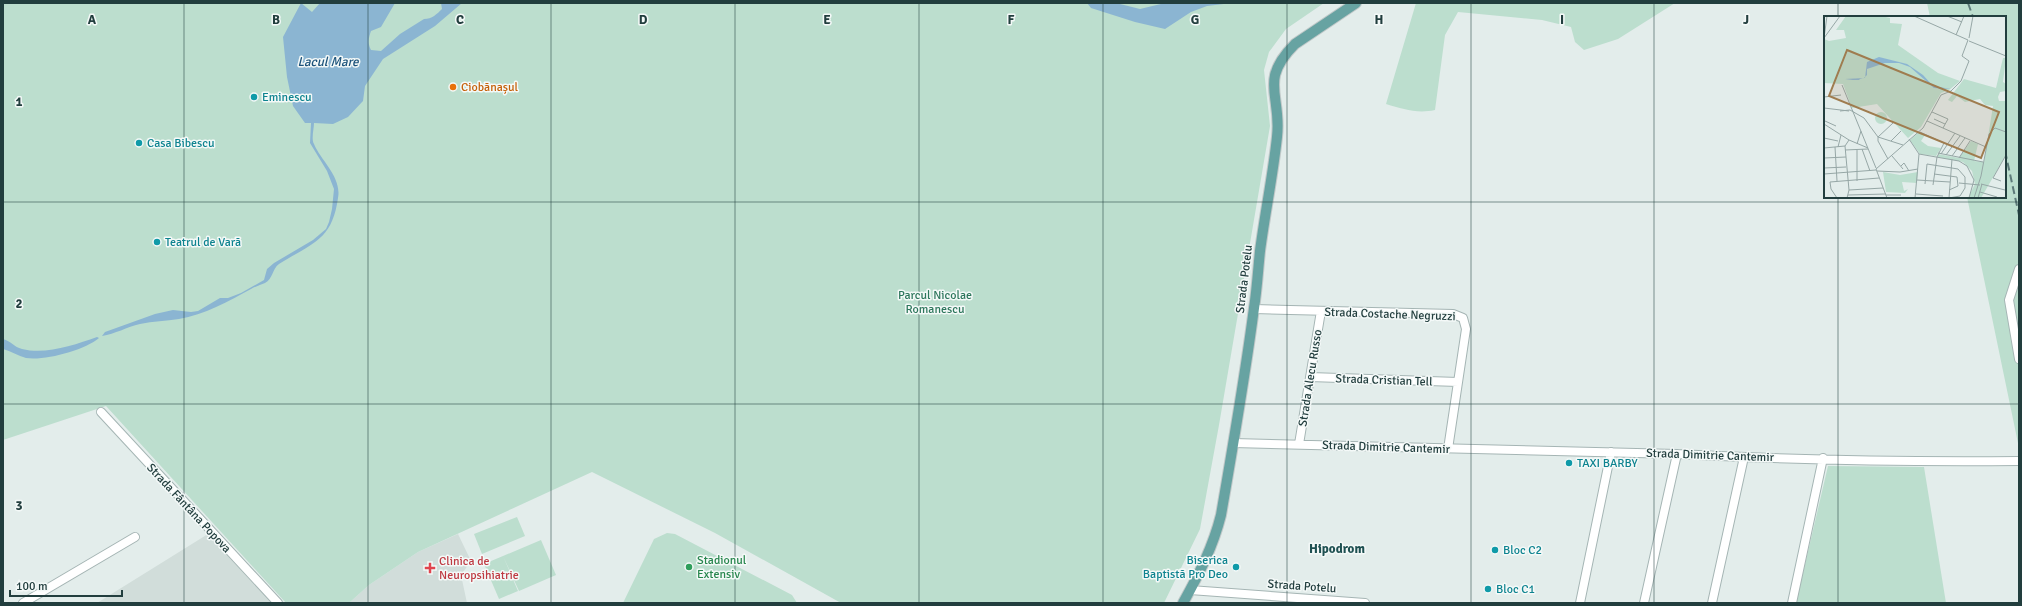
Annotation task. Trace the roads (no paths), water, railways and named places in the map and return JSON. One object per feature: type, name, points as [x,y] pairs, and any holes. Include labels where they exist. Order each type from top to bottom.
[{"type":"main road","name":"Strada Potelu","points":[[1184,603],[1206,560],[1217,533],[1234,443],[1254,309],[1260,251],[1278,133],[1273,87],[1274,76],[1287,52],[1295,44],[1356,3]]},
{"type":"street","points":[[2019,269],[2009,300],[2019,359]]},
{"type":"street","name":"Strada Costache Negruzzi","points":[[1254,309],[1458,314],[1463,318],[1466,329],[1448,449]]},
{"type":"street","name":"Strada Alecu Russo","points":[[1299,444],[1321,311]]},
{"type":"street","name":"Strada Cristian Tell","points":[[1310,377],[1458,382]]},
{"type":"street","name":"Strada Fântâna Popova","points":[[101,412],[278,603]]},
{"type":"street","name":"Strada Dimitrie Cantemir","points":[[1234,443],[1944,462],[2019,461]]},
{"type":"street","points":[[1580,603],[1611,452]]},
{"type":"street","points":[[1644,603],[1677,454]]},
{"type":"street","points":[[1712,603],[1744,457]]},
{"type":"street","points":[[1792,603],[1823,458]]},
{"type":"street","points":[[23,603],[135,537]]},
{"type":"street","name":"Strada Potelu","points":[[1190,590],[1365,603]]},
{"type":"water","name":"Lacul Mare","points":[[301,3],[312,12],[320,3],[395,3],[381,27],[371,31],[369,42],[371,50],[381,51],[400,34],[424,19],[432,17],[436,14],[442,9],[441,3],[462,3],[435,26],[383,59],[365,86],[363,101],[348,117],[333,124],[314,123],[313,142],[334,176],[338,190],[338,198],[331,224],[319,239],[279,264],[270,279],[265,283],[216,307],[188,317],[140,324],[102,336],[105,332],[155,314],[173,310],[191,312],[198,311],[220,298],[228,298],[241,293],[264,280],[267,269],[274,263],[313,240],[326,229],[332,209],[334,189],[327,171],[310,143],[311,123],[305,123],[293,106],[287,77],[283,37]]},
{"type":"water","points":[[1087,3],[1116,3],[1140,9],[1165,3],[1232,3],[1207,6],[1191,12],[1165,29],[1135,22],[1091,8]]},
{"type":"water","points":[[97,337],[99,338],[84,347],[64,354],[43,358],[26,358],[3,349],[3,339],[22,349],[41,351],[60,348]]},
{"type":"railway","points":[[1968,3],[1973,16]]},
{"type":"railway","points":[[2006,156],[2019,215]]},
{"type":"place","name":"Ciobănașul","points":[[453,87]]},
{"type":"place","name":"Eminescu","points":[[254,97]]},
{"type":"place","name":"Casa Bibescu","points":[[139,143]]},
{"type":"place","name":"Teatrul de Vară","points":[[157,242]]},
{"type":"place","name":"TAXI BARBY","points":[[1569,463]]},
{"type":"place","name":"Bloc C2","points":[[1495,550]]},
{"type":"place","name":"Stadionul Extensiv","points":[[689,567]]},
{"type":"place","name":"Biserica Baptistă Pro Deo","points":[[1236,567]]},
{"type":"place","name":"Clinica de Neuropsihiatrie","points":[[430,568]]},
{"type":"place","name":"Bloc C1","points":[[1488,589]]},
{"type":"district","name":"Hipodrom","points":[[1337,548]]},
{"type":"park label","name":"Parcul Nicolae Romanescu","points":[[935,302]]}]
